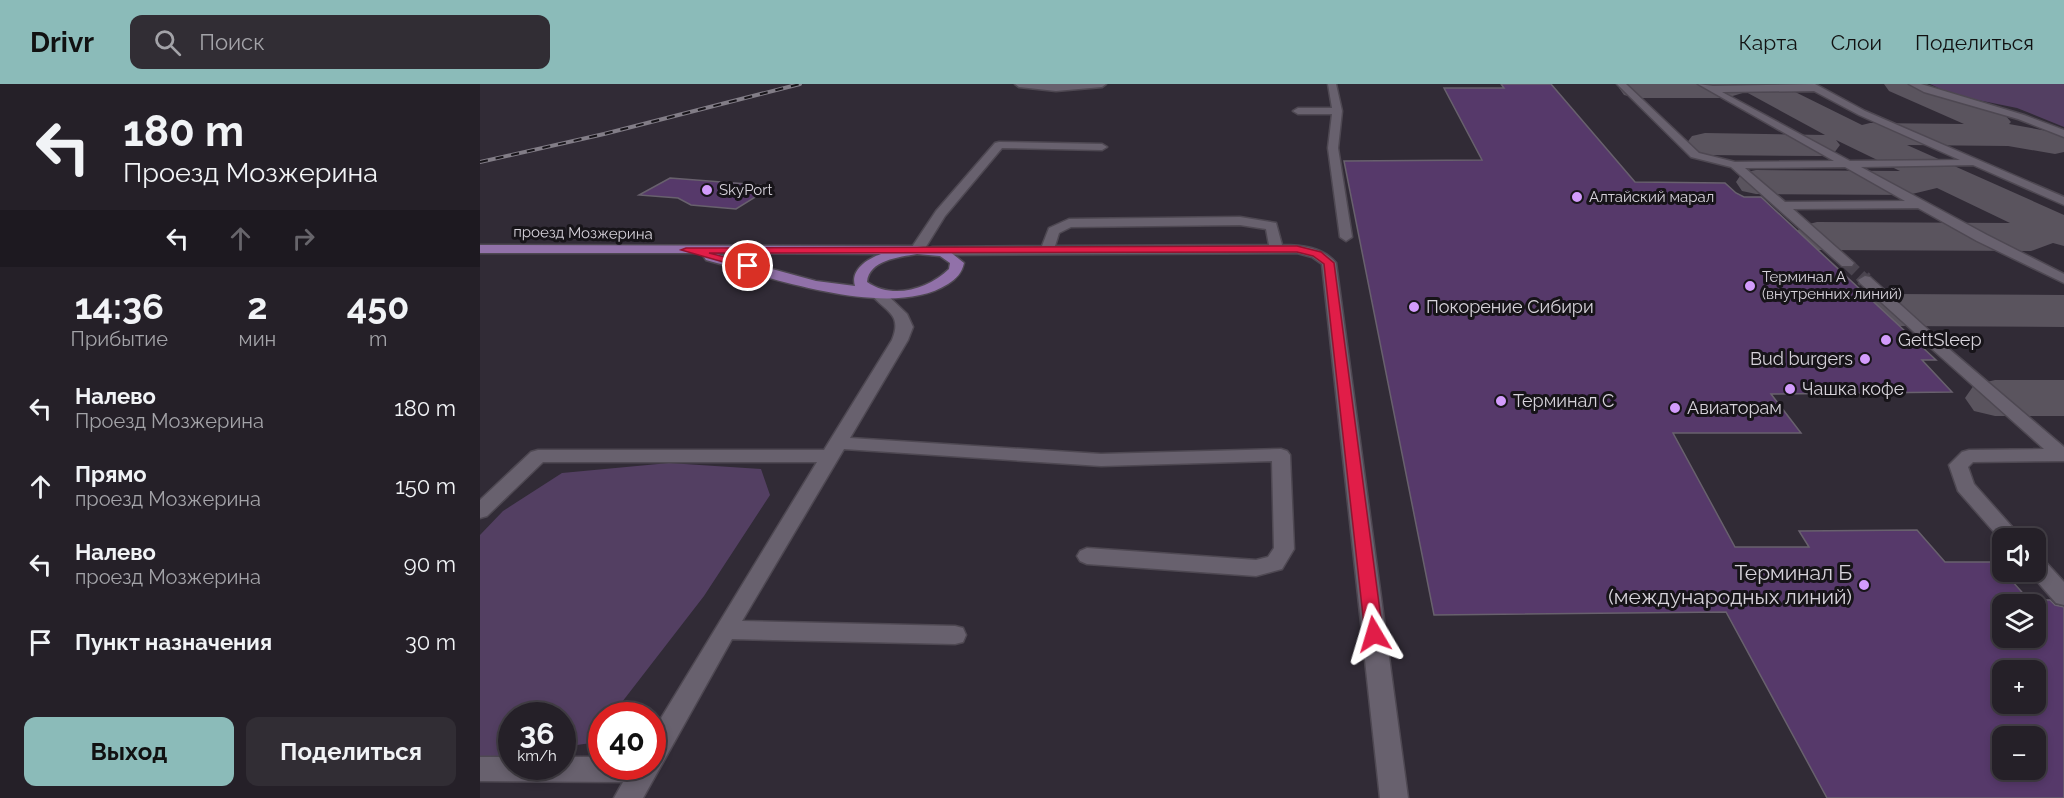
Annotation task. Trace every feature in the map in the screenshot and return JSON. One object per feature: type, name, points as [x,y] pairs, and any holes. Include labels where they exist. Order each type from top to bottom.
[{"type":"main road","name":"проезд Мозжерина","points":[[480,249],[917,250]]},
{"type":"main road","name":"проезд Мозжерина","points":[[686,250],[815,285],[877,294]]},
{"type":"main road","points":[[917,250],[932,251],[944,253],[957,263],[956,270],[950,278],[939,285],[908,294],[877,294],[866,290],[860,284],[859,277],[864,269],[886,256],[917,250]]},
{"type":"street","points":[[1019,84],[1056,88],[1102,84]]},
{"type":"street","points":[[1332,84],[1337,111],[1333,148],[1346,237]]},
{"type":"street","points":[[1622,84],[1695,155],[1725,160],[1735,165],[1847,263]]},
{"type":"street","points":[[1913,84],[2021,117],[2064,134]]},
{"type":"street","points":[[1706,87],[1812,86],[1862,113],[2064,201]]},
{"type":"street","points":[[1706,87],[1992,243],[2064,279]]},
{"type":"street","points":[[1298,111],[1337,111]]},
{"type":"street","points":[[917,250],[940,214],[999,145],[1102,147]]},
{"type":"street","points":[[1735,165],[1975,163]]},
{"type":"street","points":[[1783,206],[1922,204]]},
{"type":"street","points":[[1048,250],[1053,231],[1069,223],[1240,221],[1272,226],[1275,249]]},
{"type":"street","points":[[932,251],[1297,249],[1317,254],[1329,263],[1394,798]]},
{"type":"street","points":[[1864,280],[2063,455]]},
{"type":"street","points":[[666,733],[725,630],[900,340],[905,327],[902,317],[877,294]]},
{"type":"street","points":[[480,511],[538,456],[835,450],[1101,460],[1281,455],[1284,549],[1275,562],[1256,568],[1087,556]]},
{"type":"street","points":[[2003,528],[1965,486],[1958,465],[1969,456],[2063,455]]},
{"type":"street","points":[[2046,576],[2064,597]]},
{"type":"street","points":[[725,630],[955,635]]},
{"type":"street","points":[[480,769],[588,766]]},
{"type":"street","points":[[628,798],[639,780]]},
{"type":"shaded area","points":[[1930,84],[2064,84],[2064,127],[2017,108],[1953,95]]},
{"type":"shaded area","points":[[669,463],[761,469],[770,495],[704,596],[622,702],[588,702],[588,743],[576,745],[576,702],[498,702],[498,756],[480,758],[480,535],[503,511],[562,473]]},
{"type":"building","points":[[1501,84],[1551,84],[1635,182],[1725,183],[1744,197],[1761,197],[1936,360],[1922,360],[1952,392],[1771,394],[1801,433],[1673,433],[1735,547],[1809,547],[1799,531],[1917,530],[1945,562],[1992,562],[1992,582],[2013,582],[2024,594],[1992,594],[1992,648],[2046,648],[2046,600],[2064,607],[2064,798],[1827,798],[1726,612],[1434,615],[1344,161],[1482,160],[1444,88],[1504,88]]},
{"type":"building","name":"SkyPort","points":[[670,178],[773,186],[736,209],[691,205],[678,198],[639,195]]},
{"type":"taxiway","points":[[1635,88],[1726,88],[1737,84]]},
{"type":"taxiway","points":[[1755,84],[1824,121],[2064,232]]},
{"type":"taxiway","points":[[1900,84],[1962,112],[1993,122]]},
{"type":"taxiway","points":[[1870,134],[2008,135],[2055,143]]},
{"type":"taxiway","points":[[1705,144],[1821,145]]},
{"type":"taxiway","points":[[1756,182],[1908,183],[1930,178],[1928,172]]},
{"type":"taxiway","points":[[1817,236],[2031,237],[2040,231],[2032,219]]},
{"type":"taxiway","points":[[1895,310],[2064,311]]},
{"type":"taxiway","points":[[1995,398],[2064,398]]},
{"type":"tunnel","points":[[1847,263],[1865,280],[1863,278]]},
{"type":"railway","points":[[480,162],[604,134],[800,84]]},
{"type":"place","name":"SkyPort","points":[[707,190]]},
{"type":"place","name":"Алтайский марал","points":[[1577,197]]},
{"type":"place","name":"Терминал А (внутренних линий)","points":[[1750,286]]},
{"type":"place","name":"Покорение Сибири","points":[[1414,307]]},
{"type":"place","name":"GettSleep","points":[[1886,340]]},
{"type":"place","name":"Bud burgers","points":[[1865,359]]},
{"type":"place","name":"Чашка кофе","points":[[1790,389]]},
{"type":"place","name":"Терминал С","points":[[1501,401]]},
{"type":"place","name":"Авиаторам","points":[[1675,408]]},
{"type":"place","name":"Терминал Б (международных линий)","points":[[1864,585]]},
{"type":"route","points":[[748,266],[686,250],[1297,249],[1317,254],[1329,263],[1374,634]]}]
